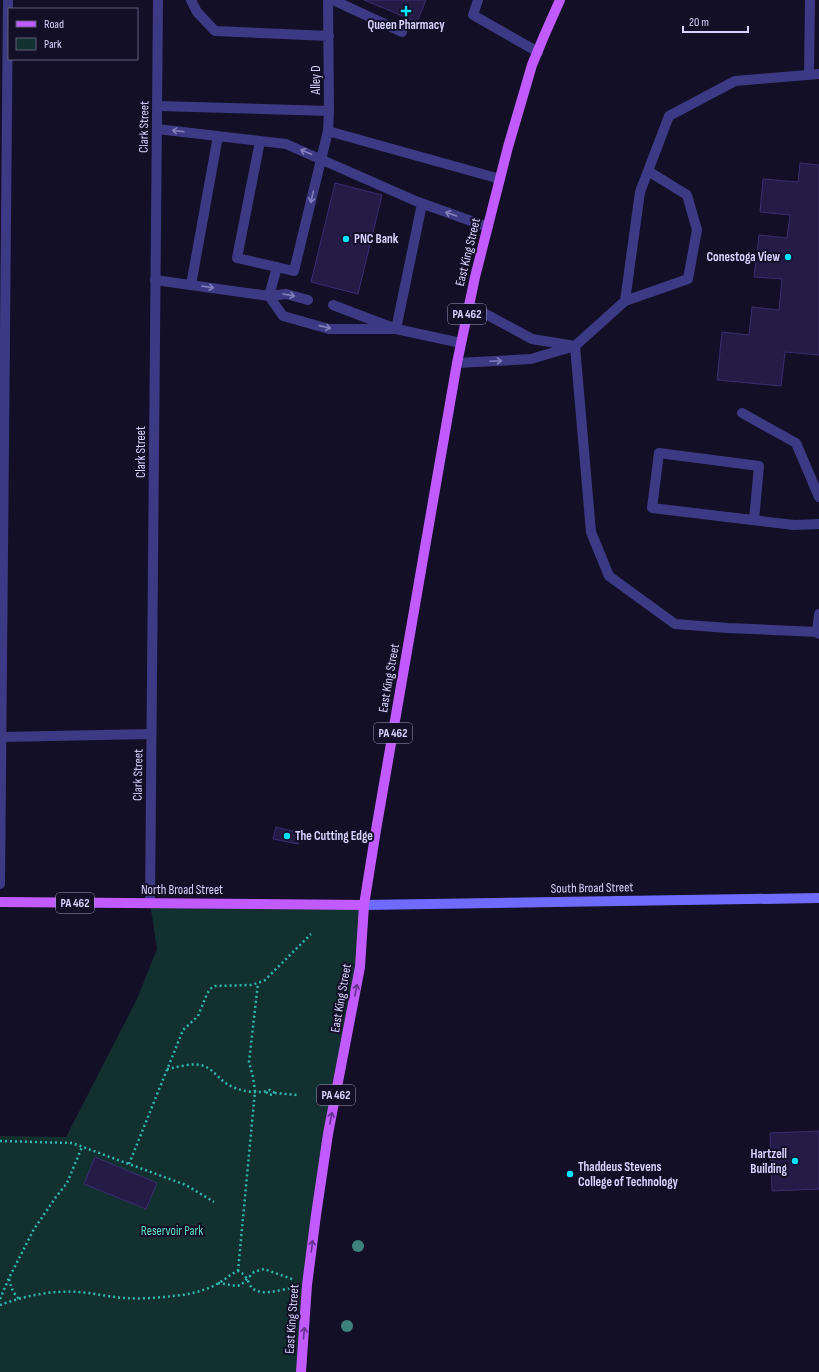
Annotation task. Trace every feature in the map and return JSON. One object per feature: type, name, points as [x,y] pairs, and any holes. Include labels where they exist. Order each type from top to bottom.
[{"type":"main road","name":"East King Street","points":[[301,1372],[307,1285],[328,1134],[360,967],[364,905],[376,830],[457,363],[469,306],[512,132],[538,52],[560,0]]},
{"type":"main road","name":"South Broad Street","points":[[364,905],[819,898]]},
{"type":"main road","name":"North Broad Street","points":[[0,902],[364,905]]},
{"type":"street","points":[[0,884],[8,0]]},
{"type":"street","name":"Clark Street","points":[[150,903],[158,0]]},
{"type":"street","points":[[191,0],[197,12],[215,31],[329,36]]},
{"type":"street","name":"Alley D","points":[[277,267],[294,271],[328,131],[328,0]]},
{"type":"street","points":[[333,0],[402,32]]},
{"type":"street","points":[[478,0],[473,15],[538,52]]},
{"type":"street","points":[[626,301],[640,192],[669,116],[735,81],[814,75],[810,0]]},
{"type":"street","points":[[158,106],[329,111]]},
{"type":"street","points":[[157,129],[286,144],[422,204],[488,227]]},
{"type":"street","points":[[328,131],[500,179]]},
{"type":"street","points":[[191,285],[218,136]]},
{"type":"street","points":[[260,141],[237,258],[277,267],[269,296]]},
{"type":"street","points":[[457,363],[531,359],[575,346],[626,301],[688,279],[697,230],[686,195],[648,171]]},
{"type":"street","points":[[396,329],[422,204]]},
{"type":"street","points":[[155,280],[269,296],[286,294],[308,300]]},
{"type":"street","points":[[269,296],[283,316],[330,329],[396,329]]},
{"type":"street","points":[[333,305],[396,329],[461,343]]},
{"type":"street","points":[[469,306],[532,339],[575,346]]},
{"type":"street","points":[[575,346],[591,532],[609,576],[675,624],[818,633],[819,614]]},
{"type":"street","points":[[742,413],[796,443],[819,497]]},
{"type":"street","points":[[754,520],[759,466],[659,453],[652,508],[794,525],[819,524]]},
{"type":"street","points":[[1,737],[152,734]]},
{"type":"path","points":[[129,1164],[183,1030],[198,1016],[210,989],[220,985],[250,985],[265,980],[311,934]]},
{"type":"path","points":[[238,1271],[254,1091],[253,1077],[249,1062],[258,983]]},
{"type":"path","points":[[167,1069],[191,1064],[204,1066],[231,1086],[246,1091],[266,1092],[270,1095],[275,1093],[297,1095]]},
{"type":"path","points":[[0,1141],[65,1142],[186,1186],[214,1202]]},
{"type":"path","points":[[0,1299],[9,1278],[41,1218],[56,1197],[68,1184],[82,1147]]},
{"type":"path","points":[[218,1283],[237,1286],[244,1283],[254,1272],[269,1269],[307,1285]]},
{"type":"path","points":[[238,1271],[245,1275],[255,1291],[261,1292],[307,1285]]},
{"type":"path","points":[[0,1305],[53,1292],[80,1292],[124,1298],[173,1296],[197,1292],[218,1283],[238,1271]]},
{"type":"path","points":[[9,1278],[11,1288],[20,1299]]},
{"type":"green space","name":"Reservoir Park","points":[[150,903],[364,905],[360,967],[328,1134],[301,1372],[0,1372],[0,1136],[66,1137],[137,999],[157,949]]},
{"type":"building","name":"Queen Pharmacy","points":[[364,0],[426,0],[417,22]]},
{"type":"building","name":"Conestoga View","points":[[800,163],[819,165],[819,355],[785,352],[781,386],[717,380],[722,332],[749,335],[752,307],[779,310],[782,279],[754,277],[759,235],[787,238],[790,215],[760,212],[763,179],[798,182]]},
{"type":"building","name":"PNC Bank","points":[[335,183],[382,195],[358,294],[311,282]]},
{"type":"building","name":"The Cutting Edge","points":[[276,827],[300,833],[298,844],[273,839]]},
{"type":"building","name":"Hartzell Building","points":[[819,1131],[819,1189],[772,1191],[770,1133]]},
{"type":"building","points":[[95,1157],[157,1183],[146,1209],[84,1184]]},
{"type":"place","name":"Queen Pharmacy","points":[[406,11]]},
{"type":"place","name":"PNC Bank","points":[[346,239]]},
{"type":"place","name":"Conestoga View","points":[[788,257]]},
{"type":"place","name":"The Cutting Edge","points":[[287,836]]},
{"type":"place","name":"Hartzell Building","points":[[795,1161]]},
{"type":"place","name":"Thaddeus Stevens College of Technology","points":[[570,1174]]}]
